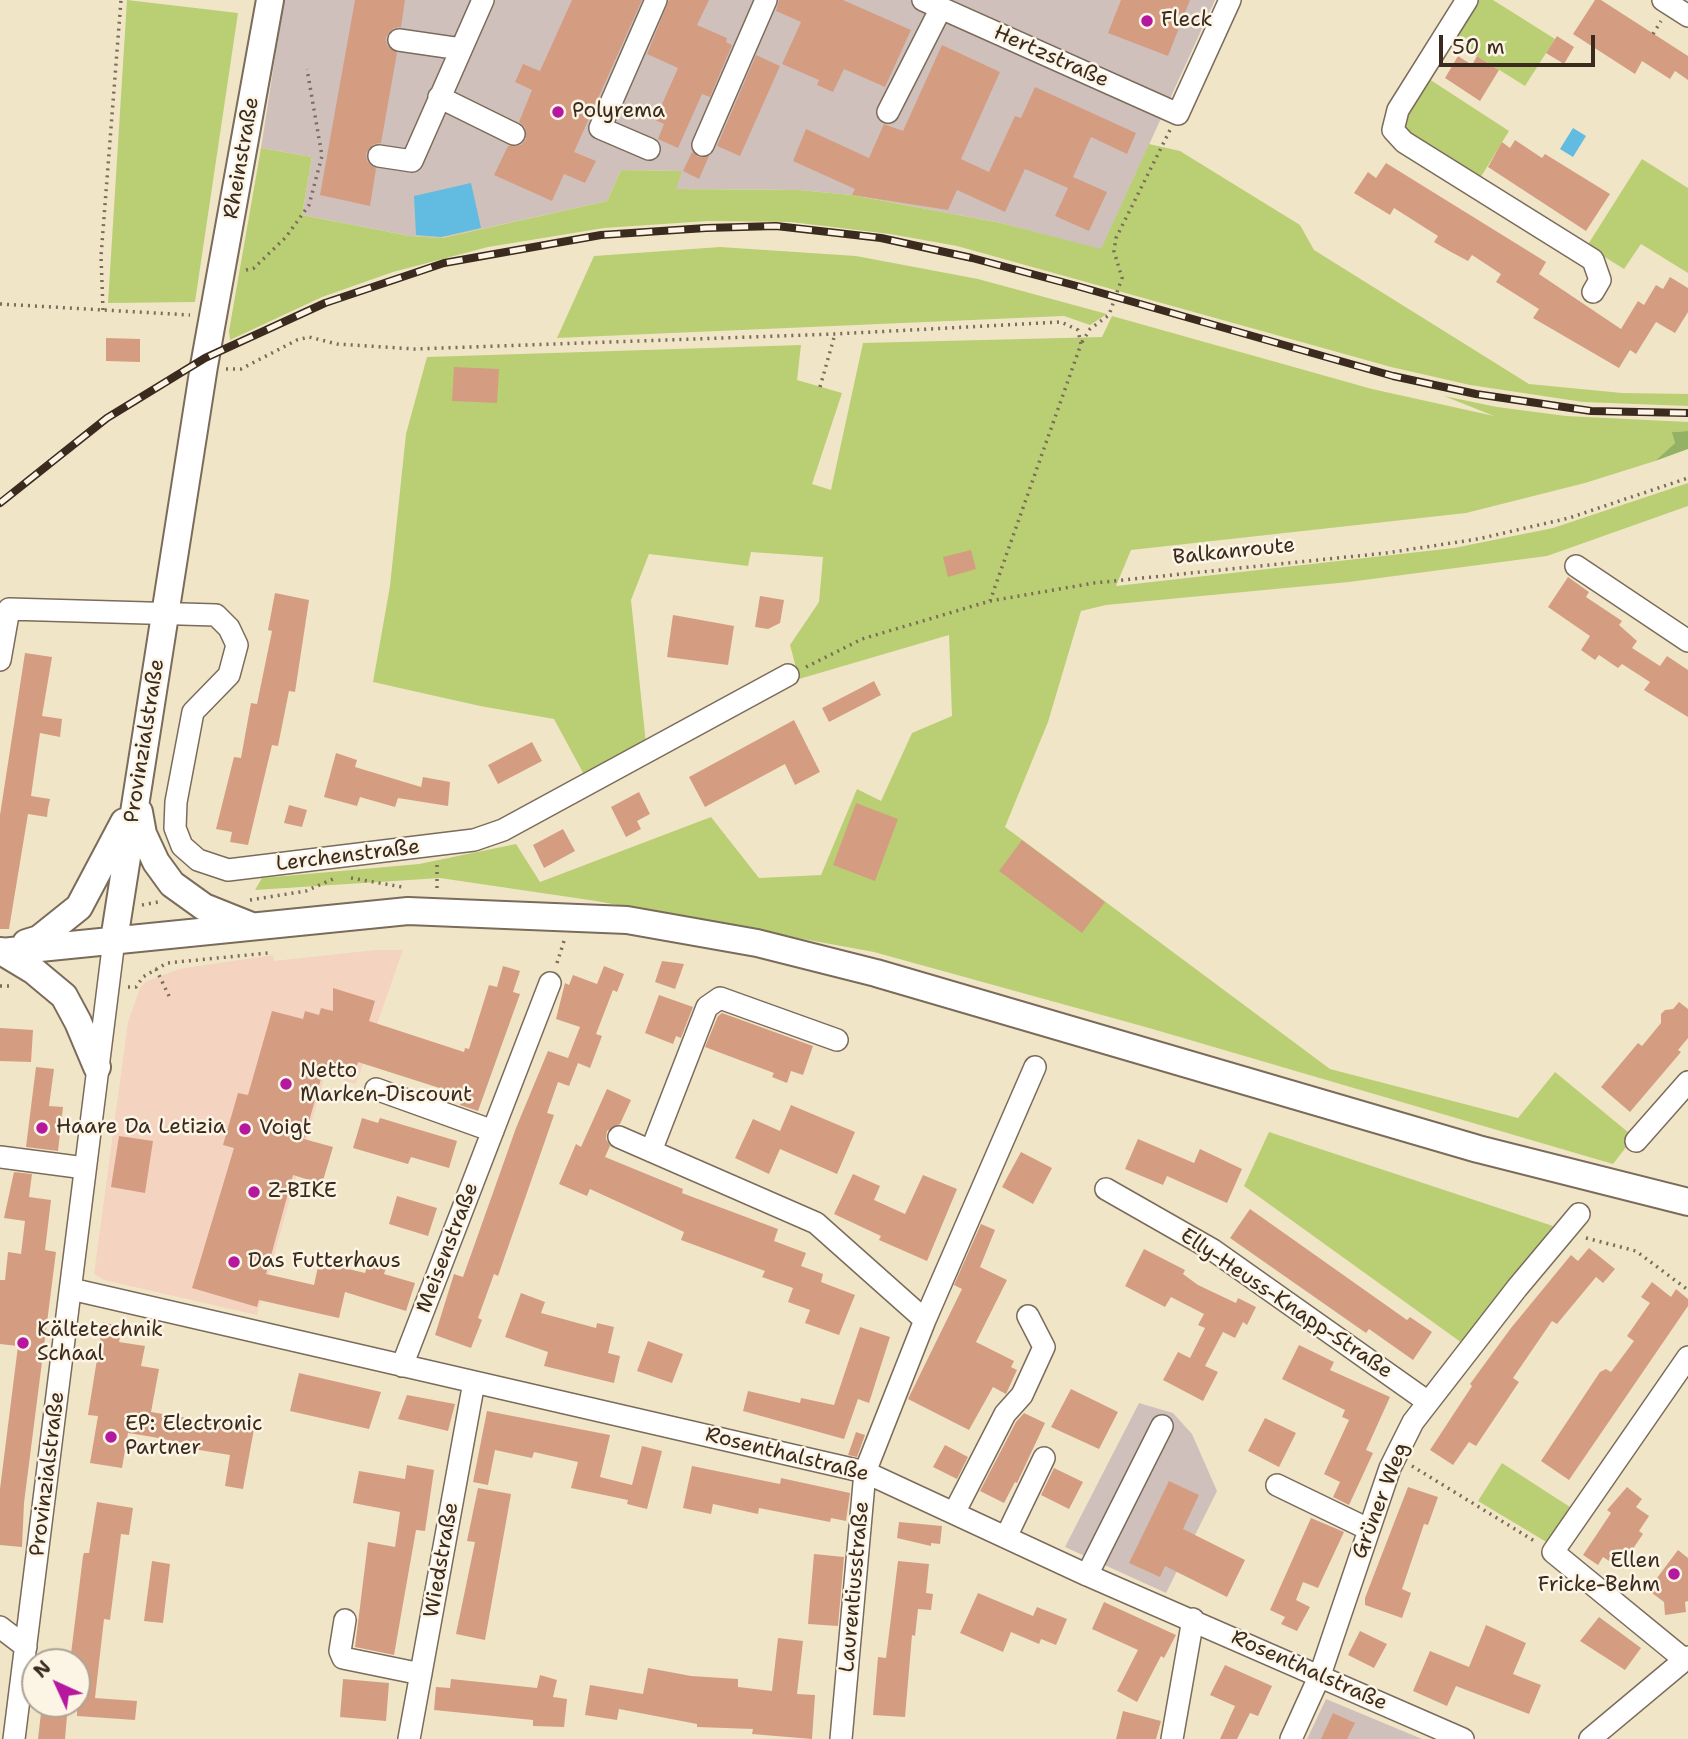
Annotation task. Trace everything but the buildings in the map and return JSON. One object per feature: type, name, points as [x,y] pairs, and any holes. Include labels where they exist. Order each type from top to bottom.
[{"type":"main road","name":"Rheinstraße","points":[[213,316],[270,0]]},
{"type":"main road","name":"Provinzialstraße","points":[[114,940],[164,611],[213,316]]},
{"type":"main road","points":[[137,796],[143,834],[156,862],[172,884],[204,907],[250,925]]},
{"type":"main road","points":[[1,952],[39,939],[79,907],[137,796]]},
{"type":"main road","points":[[1,952],[114,940],[162,938],[250,925],[408,911],[573,916],[705,932],[876,973],[1478,1149],[1688,1202]]},
{"type":"main road","points":[[1,952],[34,971],[64,996],[78,1021],[97,1067]]},
{"type":"street","points":[[379,156],[412,161],[483,0]]},
{"type":"street","points":[[649,149],[600,128],[656,0]]},
{"type":"street","points":[[703,145],[766,0]]},
{"type":"street","points":[[1178,114],[1230,0]]},
{"type":"street","points":[[1467,0],[1398,110],[1393,130],[1404,142],[1593,260],[1600,279],[1593,292]]},
{"type":"street","points":[[1663,0],[1688,16]]},
{"type":"street","points":[[888,112],[932,4]]},
{"type":"street","name":"Hertzstraße","points":[[932,4],[1178,114]]},
{"type":"street","points":[[399,40],[461,49]]},
{"type":"street","points":[[439,97],[514,134]]},
{"type":"street","points":[[1576,566],[1688,641]]},
{"type":"street","points":[[0,660],[9,608],[164,611]]},
{"type":"street","name":"Lerchenstraße","points":[[164,611],[216,615],[229,628],[237,645],[229,675],[192,712],[176,802],[175,828],[182,846],[198,860],[228,870],[474,840],[503,830],[788,675]]},
{"type":"street","name":"Provinzialstraße","points":[[14,1739],[114,940]]},
{"type":"street","name":"Meisenstraße","points":[[402,1366],[550,983]]},
{"type":"street","points":[[651,1151],[707,1007],[720,998],[837,1040]]},
{"type":"street","name":"Laurentiusstraße","points":[[841,1739],[865,1472],[925,1320],[1035,1067]]},
{"type":"street","points":[[1636,1141],[1688,1082]]},
{"type":"street","points":[[376,1089],[493,1131]]},
{"type":"street","points":[[619,1137],[816,1223],[925,1320]]},
{"type":"street","points":[[0,1157],[85,1168]]},
{"type":"street","name":"Elly-Heuss-Knapp-Straße","points":[[1106,1189],[1213,1250],[1428,1402]]},
{"type":"street","name":"Grüner Weg","points":[[1291,1739],[1320,1675],[1368,1529],[1396,1456],[1428,1402],[1517,1288],[1580,1214]]},
{"type":"street","name":"Rosenthalstraße","points":[[71,1289],[865,1472],[1087,1575],[1463,1739]]},
{"type":"street","points":[[954,1513],[1005,1414],[1022,1395],[1044,1346],[1028,1316]]},
{"type":"street","points":[[1590,1739],[1687,1658],[1553,1552],[1688,1357]]},
{"type":"street","name":"Wiedstraße","points":[[409,1739],[474,1382]]},
{"type":"street","points":[[1087,1575],[1162,1426]]},
{"type":"street","points":[[1006,1537],[1044,1458]]},
{"type":"street","points":[[1277,1485],[1368,1529]]},
{"type":"street","points":[[1172,1739],[1193,1619]]},
{"type":"street","points":[[345,1620],[340,1651],[343,1658],[421,1674]]},
{"type":"street","points":[[0,1627],[26,1647]]},
{"type":"street","points":[[409,1739],[420,1739]]},
{"type":"path","points":[[103,310],[101,256],[121,0]]},
{"type":"path","points":[[220,277],[254,268],[286,237],[309,205],[322,156],[307,69]]},
{"type":"path","points":[[989,601],[1081,344],[1090,329],[1109,315],[1122,278],[1114,251],[1116,238],[1178,114]]},
{"type":"path","points":[[0,304],[213,316]]},
{"type":"path","points":[[204,366],[241,369],[297,340],[309,337],[337,344],[415,349],[835,334],[1061,322],[1078,330],[1081,344]]},
{"type":"path","points":[[820,387],[835,334]]},
{"type":"path","name":"Balkanroute","points":[[788,675],[862,639],[989,601],[1094,583],[1386,553],[1478,539],[1569,518],[1688,478]]},
{"type":"path","points":[[322,884],[324,894]]},
{"type":"path","points":[[373,889],[383,885]]},
{"type":"path","points":[[550,983],[573,916]]},
{"type":"path","points":[[136,987],[143,977],[167,964],[268,953]]},
{"type":"path","points":[[156,969],[171,1000]]},
{"type":"path","points":[[1563,1233],[1636,1251],[1688,1290]]},
{"type":"path","points":[[1396,1456],[1553,1552]]},
{"type":"shaded area","points":[[284,0],[1215,0],[1101,250],[1001,223],[852,195],[799,190],[675,189],[681,171],[621,170],[607,201],[441,238],[410,236],[302,215],[312,157],[261,148]]},
{"type":"shaded area","points":[[375,950],[403,950],[356,1084],[325,1075],[257,1315],[104,1280],[94,1274],[128,1022],[140,988],[145,982],[179,969],[273,955],[274,961]]},
{"type":"shaded area","points":[[1139,1403],[1173,1413],[1192,1434],[1217,1491],[1166,1593],[1065,1547]]},
{"type":"shaded area","points":[[1326,1699],[1422,1739],[1307,1739]]},
{"type":"green space","points":[[127,0],[238,13],[195,302],[108,303]]},
{"type":"green space","points":[[1479,0],[1493,0],[1555,39],[1525,86],[1453,41]]},
{"type":"green space","points":[[1429,79],[1509,131],[1479,180],[1405,130],[1405,118]]},
{"type":"green space","points":[[1149,144],[1180,151],[1300,225],[1314,250],[1529,384],[1622,393],[1688,394],[1688,406],[1583,402],[1470,385],[1391,367],[957,246],[890,234],[791,222],[708,221],[604,228],[488,247],[393,272],[322,297],[230,340],[229,331],[261,148],[312,157],[302,215],[410,236],[442,238],[607,201],[621,170],[682,171],[676,189],[799,190],[852,195],[1001,223],[1101,249]]},
{"type":"green space","points":[[1642,159],[1688,188],[1688,273],[1641,244],[1624,269],[1587,246]]},
{"type":"green space","points":[[720,247],[856,256],[978,279],[1107,314],[1090,325],[1064,316],[557,338],[594,256]]},
{"type":"green space","points":[[1112,316],[1372,389],[1494,416],[1444,396],[1497,407],[1566,416],[1688,422],[1688,431],[1673,432],[1675,443],[1655,461],[1585,483],[1466,513],[1131,550],[1116,586],[1454,548],[1553,528],[1688,483],[1688,506],[1547,556],[1349,582],[1106,605],[1081,611],[1048,722],[1005,827],[1330,1069],[1518,1118],[1555,1072],[1634,1137],[1613,1164],[1149,1028],[874,952],[596,901],[440,878],[255,890],[262,878],[419,864],[516,844],[540,882],[711,817],[759,878],[821,875],[857,789],[881,801],[912,733],[952,716],[949,635],[799,679],[790,645],[819,602],[823,557],[751,552],[748,566],[649,554],[631,600],[646,744],[587,780],[554,719],[373,682],[390,586],[406,434],[427,357],[801,345],[797,380],[842,393],[812,484],[831,490],[863,343],[1102,337]]},
{"type":"green space","points":[[1688,431],[1688,449],[1655,461],[1675,443],[1672,432]]},
{"type":"green space","points":[[1269,1132],[1553,1226],[1462,1343],[1244,1186]]},
{"type":"green space","points":[[1502,1463],[1573,1509],[1548,1543],[1478,1501]]},
{"type":"water","points":[[1573,128],[1586,136],[1573,157],[1560,149]]},
{"type":"water","points":[[471,183],[481,228],[441,237],[416,235],[414,196]]},
{"type":"railway","points":[[0,503],[107,418],[205,358],[325,303],[444,263],[601,235],[706,228],[776,226],[881,238],[972,258],[1393,376],[1476,394],[1591,411],[1688,413]]},
{"type":"place","name":"Fleck","points":[[1147,21]]},
{"type":"place","name":"Polyrema","points":[[558,112]]},
{"type":"place","name":"Netto Marken-Discount","points":[[286,1084]]},
{"type":"place","name":"Haare Da Letizia","points":[[42,1128]]},
{"type":"place","name":"Voigt","points":[[245,1129]]},
{"type":"place","name":"Z-BIKE","points":[[254,1192]]},
{"type":"place","name":"Das Futterhaus","points":[[234,1262]]},
{"type":"place","name":"Kältetechnik Schaal","points":[[23,1343]]},
{"type":"place","name":"EP: Electronic Partner","points":[[111,1437]]},
{"type":"place","name":"Ellen Fricke-Behm","points":[[1674,1574]]}]
